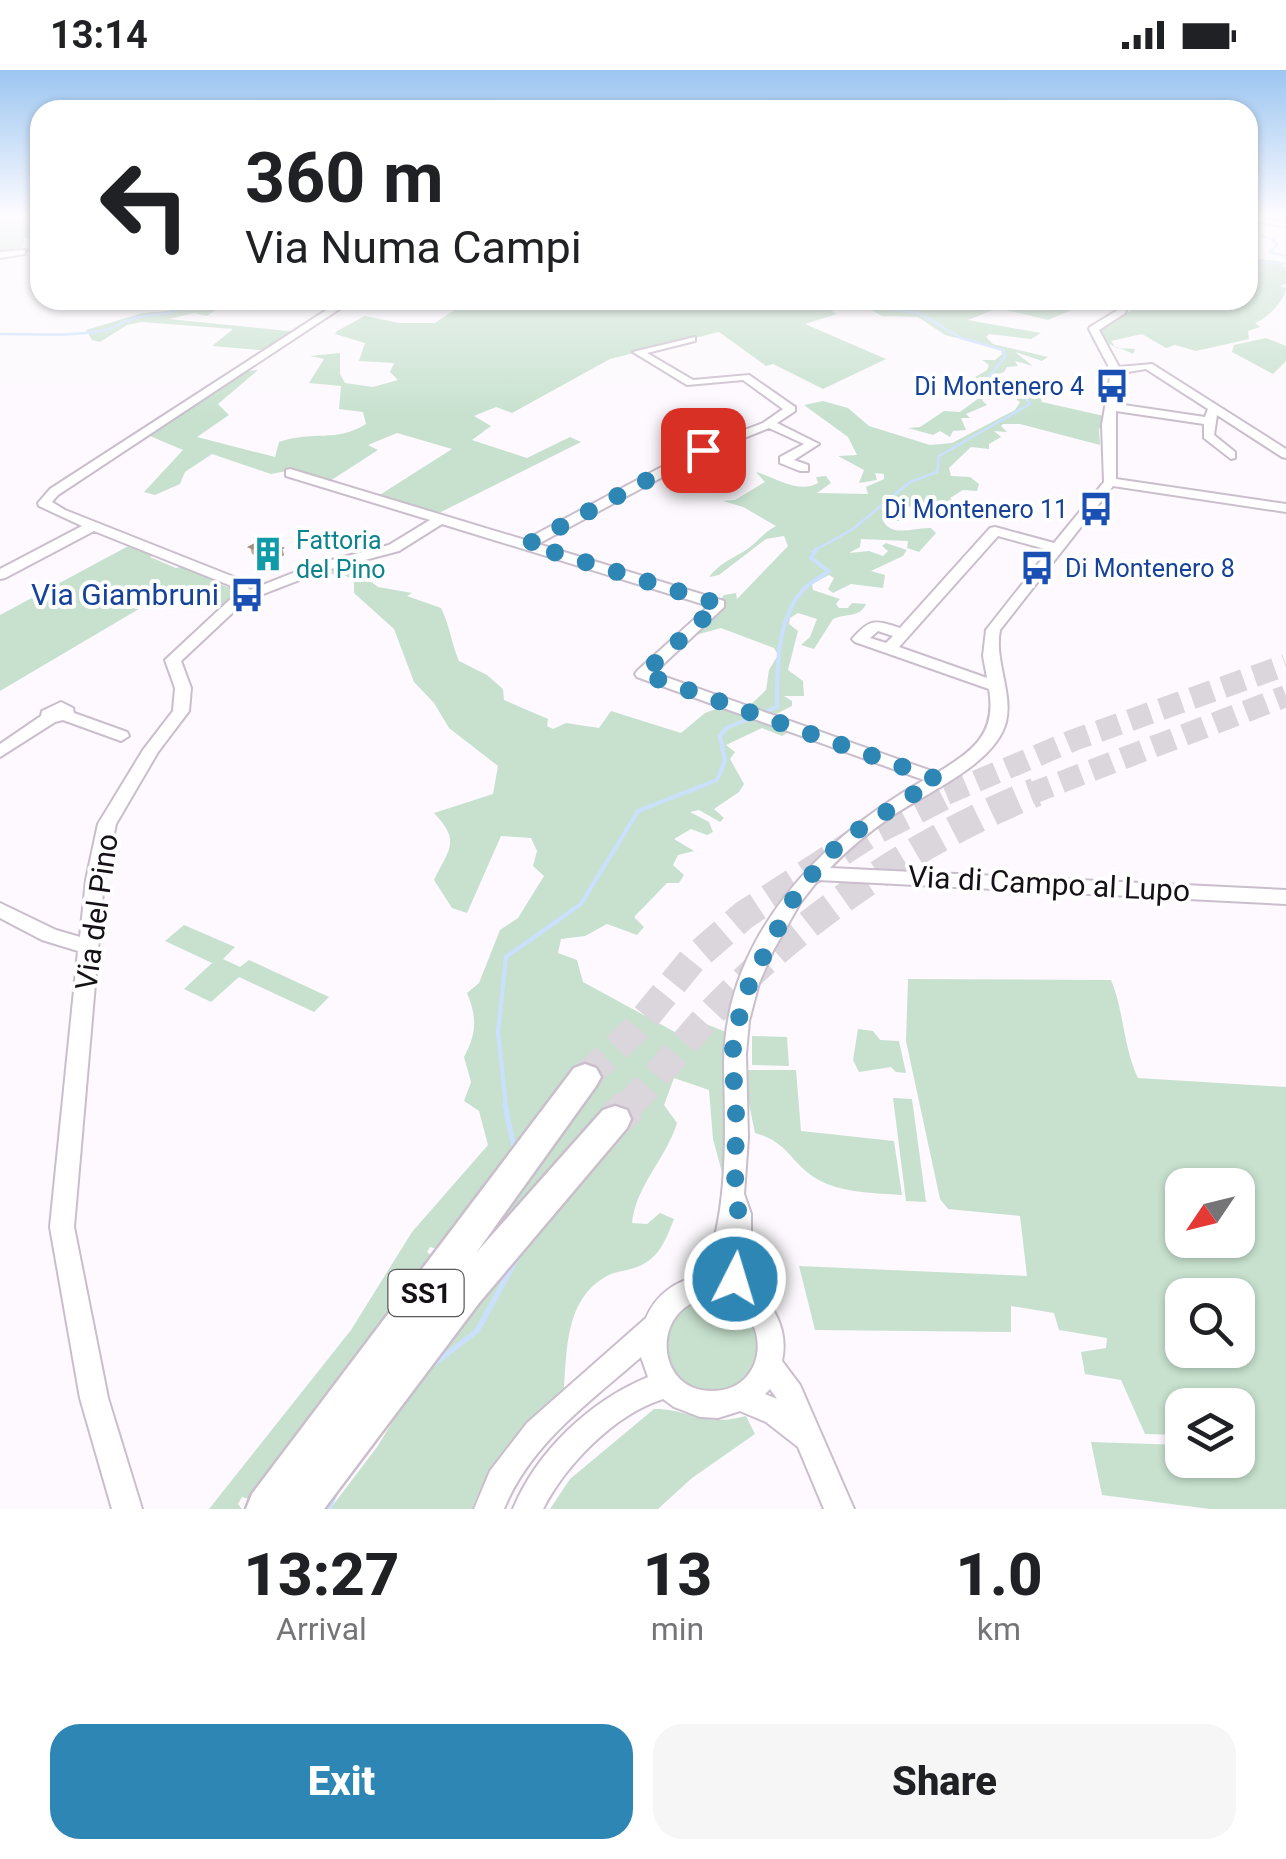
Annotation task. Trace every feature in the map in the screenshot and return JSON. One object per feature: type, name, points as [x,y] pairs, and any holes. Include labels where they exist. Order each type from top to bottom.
[{"type":"highway","name":"SS1","points":[[267,1509],[585,1076]]},
{"type":"highway","name":"SS1","points":[[298,1509],[473,1282],[615,1119]]},
{"type":"highway","points":[[308,1509],[329,1468]]},
{"type":"street","points":[[333,310],[44,499],[60,513],[234,582],[242,586],[244,597],[318,568],[394,548],[441,519]]},
{"type":"street","points":[[708,1287],[717,1273],[735,1198],[732,1056],[736,1028],[766,946],[812,873],[852,834],[970,757],[993,733],[1000,712],[989,652],[992,630],[1110,482],[1111,407],[1116,370],[1094,329],[1122,310]]},
{"type":"street","points":[[691,339],[638,352],[691,382],[745,377]]},
{"type":"street","points":[[528,544],[703,450],[769,424],[790,409],[726,364]]},
{"type":"street","points":[[1116,370],[1148,366],[1211,414],[1248,430],[1286,454]]},
{"type":"street","points":[[1111,407],[1211,414]]},
{"type":"street","points":[[1211,414],[1208,436],[1231,455]]},
{"type":"street","points":[[769,424],[813,444],[784,460],[804,468]]},
{"type":"street","points":[[290,473],[719,604],[643,674],[937,779]]},
{"type":"street","points":[[1110,482],[1286,508]]},
{"type":"street","points":[[0,575],[94,526]]},
{"type":"street","points":[[889,649],[994,531],[1059,549]]},
{"type":"street","name":"Via del Pino","points":[[126,1509],[94,1398],[62,1227],[95,880],[107,824],[151,750],[181,711],[184,697],[173,660],[244,597]]},
{"type":"street","points":[[903,634],[875,625],[860,639],[996,686]]},
{"type":"street","points":[[0,752],[57,716],[121,736]]},
{"type":"street","name":"Via di Campo al Lupo","points":[[812,873],[1286,897]]},
{"type":"street","points":[[0,910],[49,934],[90,947]]},
{"type":"street","points":[[735,1198],[740,1218],[735,1279],[741,1295]]},
{"type":"street","points":[[489,1509],[500,1479],[525,1444],[654,1327],[668,1303],[694,1289],[708,1287],[741,1295],[760,1311],[771,1332],[770,1368],[763,1380],[741,1398],[710,1404],[680,1394],[668,1384],[653,1357],[654,1327]]},
{"type":"street","points":[[770,1368],[790,1394],[811,1449]]},
{"type":"street","points":[[528,1509],[554,1464],[630,1398],[668,1384]]},
{"type":"street","points":[[741,1398],[776,1412],[802,1432],[839,1509]]},
{"type":"green space","points":[[1258,284],[1286,284],[1280,286],[1286,288],[1282,298],[1255,323],[1260,327],[1248,331],[1249,339],[1196,351],[1175,345],[1166,348],[1142,334],[1111,341],[1115,347],[1098,328],[1132,310],[1258,310]]},
{"type":"green space","points":[[216,310],[207,316],[194,313],[169,319],[298,332],[270,351],[212,346],[233,329],[141,322],[127,325],[100,342],[92,340],[86,330],[143,313]]},
{"type":"green space","points":[[454,310],[830,310],[837,314],[805,324],[886,359],[823,389],[773,364],[766,366],[719,332],[610,359],[512,413],[496,407],[474,416],[491,426],[472,440],[527,458],[570,437],[581,442],[437,514],[378,496],[452,449],[397,433],[368,445],[378,450],[330,481],[292,470],[271,474],[212,454],[185,472],[180,484],[155,495],[144,492],[183,450],[150,436],[245,371],[258,370],[218,404],[229,415],[197,437],[275,457],[279,442],[344,433],[366,424],[363,412],[339,409],[341,386],[309,383],[324,359],[310,356],[340,353],[340,374],[345,383],[373,387],[398,380],[390,372],[394,363],[359,361],[365,343],[335,334],[337,331],[365,316],[400,323],[435,323]]},
{"type":"green space","points":[[871,310],[993,310],[968,320],[1041,333],[1031,339],[989,334],[986,337],[993,344],[1048,357],[1042,361],[1015,352],[1033,366],[1015,361],[1018,366],[1007,367],[992,376],[990,383],[1004,382],[1040,395],[1042,402],[1104,416],[1099,430],[1100,445],[1020,424],[1003,424],[1007,432],[994,431],[1001,437],[989,444],[989,449],[971,447],[949,468],[951,476],[970,477],[979,484],[977,491],[963,490],[950,498],[961,510],[946,516],[921,506],[881,508],[887,516],[907,521],[883,521],[892,529],[931,528],[936,533],[919,552],[907,548],[908,541],[861,539],[860,547],[849,553],[869,551],[883,556],[888,551],[882,546],[886,543],[907,550],[903,556],[871,571],[885,575],[883,588],[851,584],[833,593],[828,589],[834,578],[829,575],[812,584],[813,590],[840,599],[836,604],[839,608],[848,608],[852,603],[866,604],[856,613],[833,619],[814,649],[801,645],[810,637],[817,619],[798,613],[790,618],[789,624],[798,631],[788,670],[803,681],[804,696],[784,696],[792,701],[792,706],[772,716],[747,708],[766,690],[769,670],[778,655],[774,648],[721,628],[692,636],[724,595],[736,593],[737,599],[788,546],[784,536],[766,539],[719,575],[709,577],[776,526],[743,507],[723,501],[735,500],[765,482],[756,472],[803,487],[818,483],[816,477],[826,476],[831,483],[817,493],[868,494],[866,487],[884,479],[884,474],[875,473],[877,480],[859,483],[864,470],[838,456],[857,455],[848,437],[804,405],[823,401],[848,408],[869,426],[930,445],[952,443],[1015,410],[1020,402],[1006,394],[991,394],[982,400],[987,405],[966,414],[970,418],[961,418],[966,430],[953,431],[950,437],[940,431],[933,435],[908,428],[920,427],[944,411],[960,412],[987,392],[982,387],[961,393],[968,388],[965,383],[987,370],[989,365],[982,360],[995,360],[1002,354],[1001,349],[945,335],[918,317],[882,316]]},
{"type":"green space","points":[[1006,310],[1072,310],[1048,320]]},
{"type":"green space","points":[[1266,338],[1286,346],[1286,361],[1273,374],[1232,352],[1234,345]]},
{"type":"green space","points":[[132,544],[155,554],[150,557],[176,568],[183,566],[240,593],[224,608],[171,590],[0,691],[0,615]]},
{"type":"green space","points":[[346,563],[378,587],[412,593],[407,596],[441,608],[459,661],[487,675],[503,689],[504,700],[548,719],[547,726],[553,729],[566,723],[599,728],[611,711],[681,733],[705,713],[724,706],[791,731],[782,736],[762,728],[726,745],[735,752],[730,759],[744,784],[714,809],[724,818],[720,822],[699,810],[690,812],[709,822],[713,832],[707,835],[691,829],[674,839],[694,851],[678,855],[673,865],[684,875],[679,883],[667,883],[634,917],[644,927],[637,935],[607,924],[585,936],[561,939],[558,953],[577,960],[583,982],[684,1037],[706,1024],[726,1032],[723,1086],[732,1122],[721,1256],[716,1224],[723,1176],[713,1139],[709,1090],[674,1078],[664,1105],[677,1123],[639,1196],[632,1223],[647,1224],[660,1213],[674,1219],[665,1241],[645,1263],[607,1276],[583,1297],[571,1325],[564,1389],[510,1443],[472,1509],[330,1509],[377,1447],[428,1364],[492,1281],[535,1239],[618,1139],[468,1274],[457,1268],[569,1079],[437,1249],[430,1247],[427,1252],[432,1256],[249,1499],[242,1497],[238,1504],[242,1509],[209,1509],[351,1330],[412,1232],[488,1145],[479,1111],[464,1101],[471,1082],[464,1057],[474,1025],[467,993],[479,983],[500,930],[518,918],[544,876],[533,866],[537,851],[531,838],[501,836],[467,913],[452,908],[434,880],[448,853],[450,839],[434,813],[493,794],[498,766],[449,728],[434,703],[414,682],[394,629],[354,593],[354,581],[343,574],[309,575]]},
{"type":"green space","points":[[184,925],[235,947],[223,959],[240,967],[249,960],[329,997],[314,1012],[239,977],[211,1002],[184,989],[212,963],[165,941]]},
{"type":"green space","points":[[908,979],[1111,980],[1138,1078],[1286,1087],[1286,1509],[1210,1509],[1102,1495],[1091,1442],[1165,1444],[1165,1478],[1255,1478],[1255,1388],[1165,1388],[1165,1435],[1145,1434],[1121,1380],[1085,1374],[1081,1352],[1106,1348],[1107,1338],[1059,1330],[1054,1313],[1011,1306],[1011,1332],[815,1330],[799,1266],[1027,1276],[1020,1216],[948,1209],[940,1199],[906,1041]]},
{"type":"green space","points":[[858,1029],[873,1031],[880,1040],[899,1041],[906,1073],[891,1067],[859,1072],[853,1060]]},
{"type":"green space","points":[[752,1036],[787,1037],[789,1066],[752,1065]]},
{"type":"green space","points":[[742,1070],[796,1070],[801,1131],[894,1141],[902,1195],[858,1192],[826,1184],[808,1173],[782,1147],[755,1133]]},
{"type":"green space","points":[[893,1098],[912,1099],[926,1202],[906,1201]]},
{"type":"green space","points":[[713,1299],[731,1303],[745,1313],[755,1327],[759,1345],[755,1363],[745,1377],[731,1387],[713,1391],[695,1387],[681,1377],[671,1363],[667,1345],[671,1327],[681,1313],[695,1303]]},
{"type":"green space","points":[[654,1409],[718,1420],[746,1416],[755,1434],[692,1478],[658,1509],[550,1509],[570,1479]]},
{"type":"building","points":[[261,541],[282,548],[272,554],[250,547]]},
{"type":"waterway","points":[[0,334],[105,330],[135,318],[176,310]]},
{"type":"waterway","points":[[817,549],[853,529],[910,482],[937,472],[939,456],[1030,404],[1026,398],[986,380],[1006,356],[1003,350],[961,338],[919,313],[897,310]]},
{"type":"waterway","points":[[763,713],[777,707],[780,646],[794,602],[812,582],[829,571],[811,558],[817,549]]},
{"type":"waterway","points":[[812,552],[817,549]]},
{"type":"waterway","points":[[506,1107],[498,1032],[506,957],[581,904],[638,811],[717,780],[725,761],[720,736],[726,728],[754,717]]},
{"type":"waterway","points":[[505,1105],[514,1148]]},
{"type":"waterway","points":[[430,1367],[477,1331],[521,1251]]},
{"type":"waterway","points":[[329,1509],[335,1494]]},
{"type":"tunnel","points":[[946,794],[1074,740],[1286,665]]},
{"type":"tunnel","points":[[1030,794],[1286,696]]},
{"type":"tunnel","points":[[585,1077],[635,1030],[692,960],[744,915],[870,833],[951,792]]},
{"type":"tunnel","points":[[627,1107],[725,999],[832,907],[910,855],[1036,792]]},
{"type":"tunnel","points":[[615,1119],[630,1105]]},
{"type":"place","name":"Di Montenero 4","points":[[1112,386]]},
{"type":"place","name":"Di Montenero 11","points":[[1096,509]]},
{"type":"place","name":"Fattoria del Pino","points":[[268,554]]},
{"type":"place","name":"Di Montenero 8","points":[[1037,568]]},
{"type":"place","name":"Via Giambruni","points":[[247,595]]},
{"type":"route","points":[[703,450],[528,544],[719,604],[643,674],[937,779],[852,834],[828,855],[796,894],[750,982],[732,1056],[735,1198],[740,1218],[735,1279]]}]
